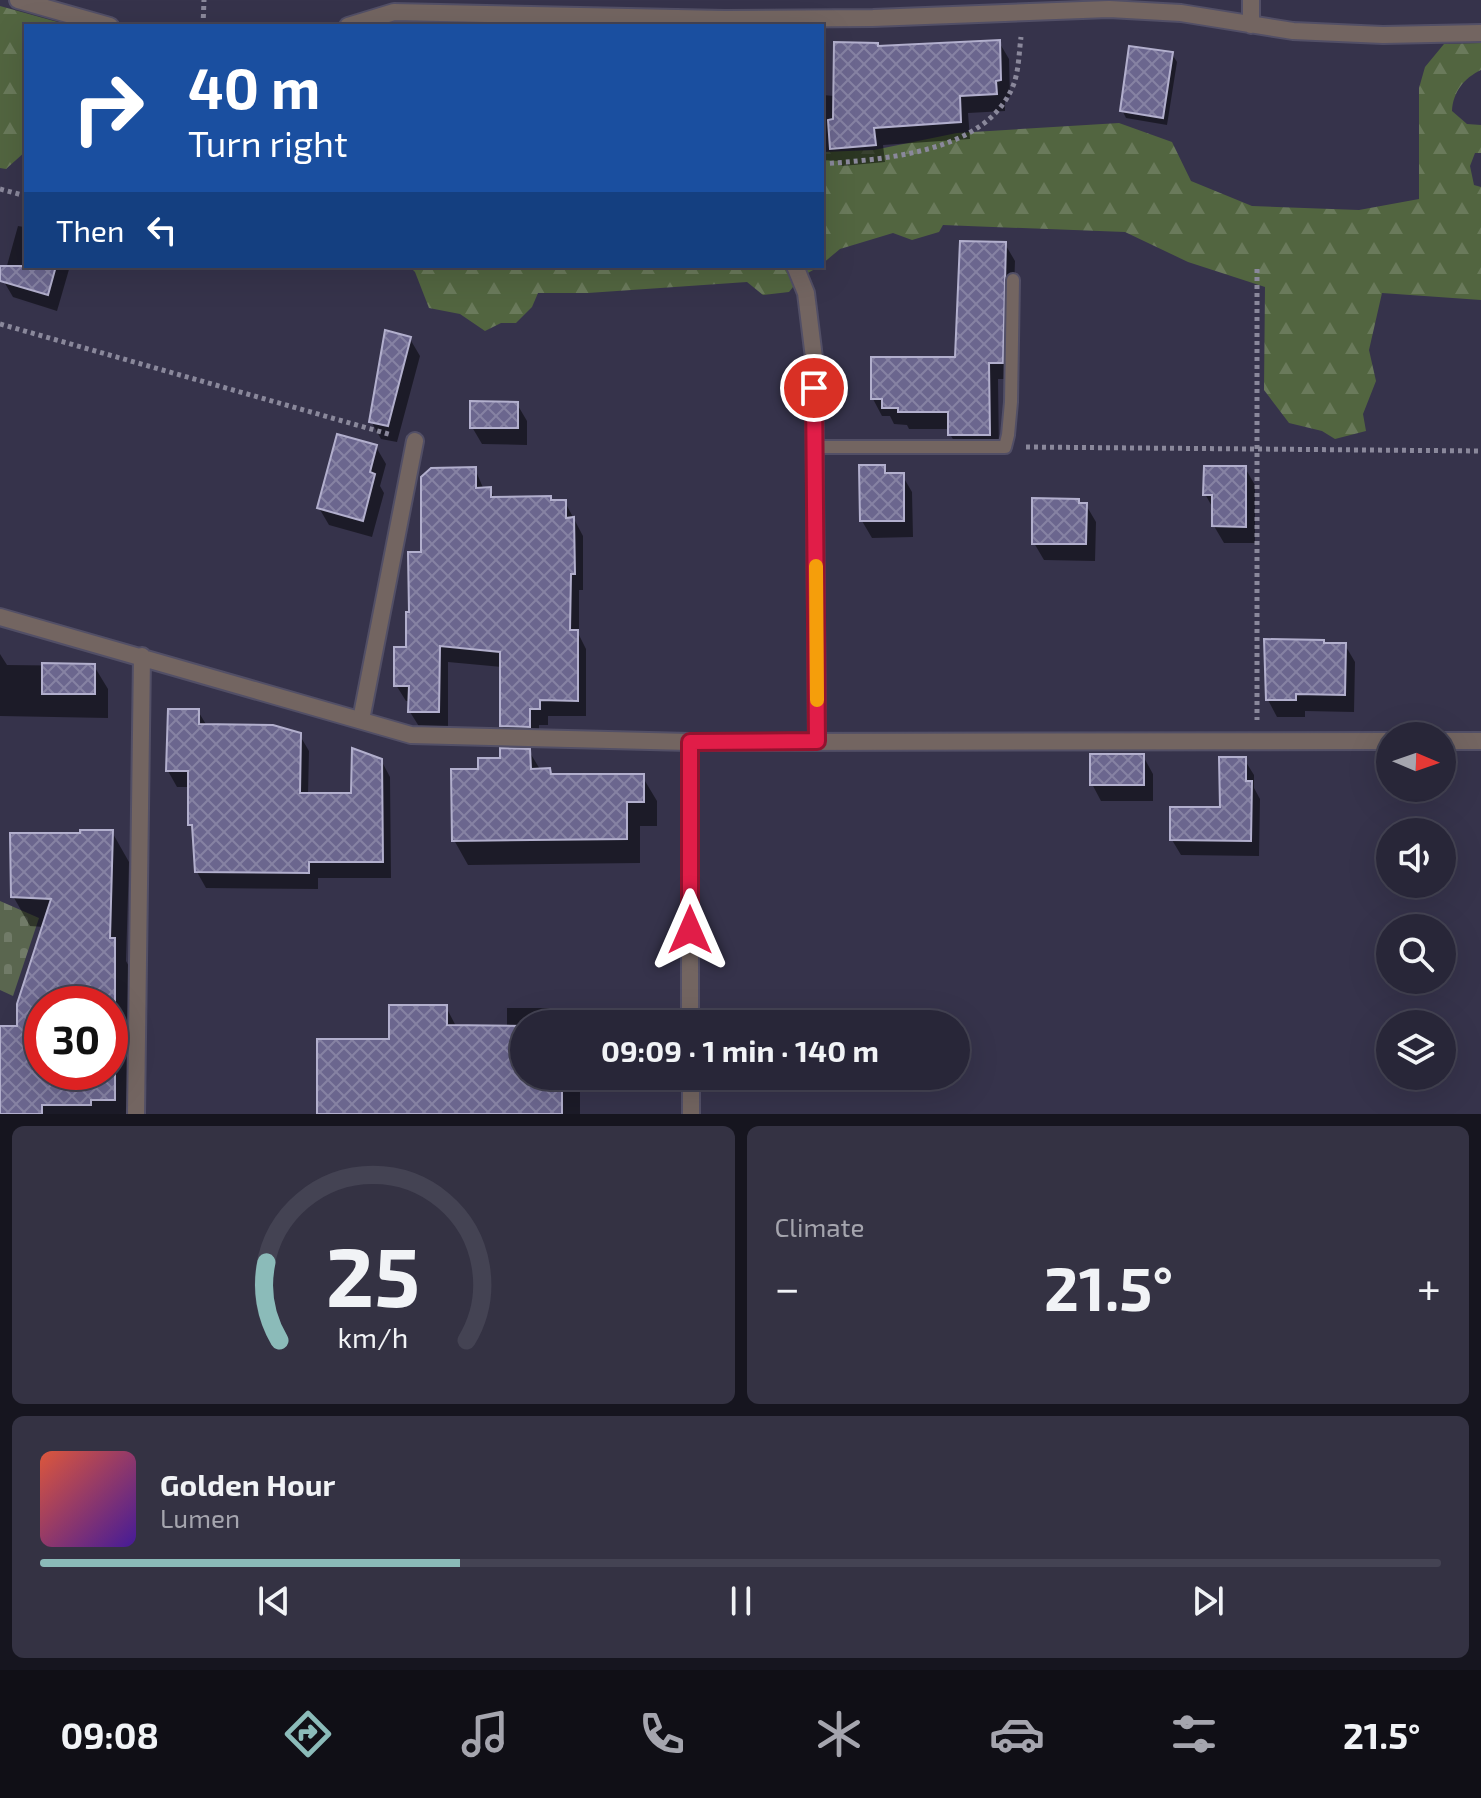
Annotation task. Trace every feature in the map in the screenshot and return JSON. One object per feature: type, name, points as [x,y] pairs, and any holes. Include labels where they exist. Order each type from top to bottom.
[{"type":"street","points":[[18,0],[103,24]]},
{"type":"street","points":[[724,22],[725,0]]},
{"type":"street","points":[[1251,0],[1251,25]]},
{"type":"street","points":[[355,24],[394,12],[724,22],[1109,9],[1181,13],[1251,25],[1343,34],[1481,33]]},
{"type":"street","points":[[796,268],[806,293],[812,323],[817,741]]},
{"type":"street","points":[[361,720],[415,441]]},
{"type":"street","points":[[0,617],[411,735],[690,742],[1376,741]]},
{"type":"street","points":[[136,1114],[142,656]]},
{"type":"street","points":[[1456,741],[1481,741]]},
{"type":"street","points":[[690,742],[690,1010]]},
{"type":"street","points":[[691,1090],[691,1114]]},
{"type":"lane","points":[[814,447],[1005,447],[1011,402],[1013,280]]},
{"type":"path","points":[[203,24],[204,0]]},
{"type":"path","points":[[824,164],[859,161],[937,146],[961,138],[985,122],[997,112],[1013,86],[1023,13]]},
{"type":"path","points":[[0,189],[22,195]]},
{"type":"path","points":[[1257,269],[1257,741]]},
{"type":"path","points":[[0,324],[415,441]]},
{"type":"path","points":[[1005,447],[1481,451]]},
{"type":"green space","points":[[0,6],[65,24],[24,24],[24,153],[6,169],[0,168]]},
{"type":"green space","points":[[1481,43],[1481,70],[1460,86],[1452,111],[1467,124],[1481,125],[1481,153],[1475,153],[1470,166],[1474,185],[1481,187],[1481,300],[1382,293],[1369,350],[1376,381],[1363,414],[1366,431],[1335,439],[1322,431],[1289,423],[1264,390],[1265,287],[1188,262],[1125,232],[943,225],[939,232],[912,240],[893,233],[840,249],[824,262],[824,152],[874,150],[957,133],[1119,123],[1172,142],[1191,181],[1252,206],[1359,210],[1419,199],[1419,88],[1425,67],[1444,44]]},
{"type":"green space","points":[[411,268],[817,268],[801,277],[789,292],[763,295],[747,282],[588,293],[538,293],[532,307],[516,323],[501,323],[485,331],[460,314],[429,308]]},
{"type":"green space","points":[[0,901],[39,918],[13,996],[0,990]]},
{"type":"building","points":[[1000,40],[1001,80],[996,81],[997,94],[960,96],[961,122],[874,128],[876,145],[830,149],[828,120],[833,119],[834,42],[878,43],[878,46]]},
{"type":"building","points":[[1129,46],[1173,52],[1163,118],[1120,111]]},
{"type":"building","points":[[960,241],[1006,242],[1003,363],[989,363],[990,435],[948,435],[948,412],[898,412],[898,408],[882,408],[882,399],[871,399],[871,357],[955,357]]},
{"type":"building","points":[[0,266],[55,268],[48,295],[0,281]]},
{"type":"building","points":[[385,330],[411,337],[388,426],[369,422]]},
{"type":"building","points":[[470,401],[518,402],[518,428],[470,428]]},
{"type":"building","points":[[337,434],[377,445],[370,472],[375,474],[363,521],[317,508]]},
{"type":"building","points":[[859,465],[885,465],[885,473],[904,473],[904,521],[860,521]]},
{"type":"building","points":[[1204,466],[1246,466],[1246,527],[1212,526],[1212,495],[1203,495]]},
{"type":"building","points":[[476,467],[476,488],[491,487],[491,497],[551,496],[551,500],[566,500],[566,518],[574,517],[575,574],[571,574],[570,630],[578,630],[578,701],[540,700],[540,709],[530,709],[530,727],[500,726],[500,652],[440,646],[439,712],[408,712],[409,686],[394,686],[394,647],[406,647],[408,552],[421,552],[421,477],[431,468]]},
{"type":"building","points":[[1032,498],[1079,499],[1079,503],[1087,503],[1086,544],[1032,544]]},
{"type":"building","points":[[1264,639],[1346,643],[1345,695],[1296,694],[1296,700],[1266,700]]},
{"type":"building","points":[[42,663],[95,664],[95,694],[42,694]]},
{"type":"building","points":[[168,709],[199,709],[199,724],[273,725],[301,733],[300,793],[351,793],[352,748],[382,759],[383,862],[309,862],[309,873],[195,872],[192,825],[188,825],[188,771],[166,771]]},
{"type":"building","points":[[500,748],[530,749],[531,769],[550,768],[551,774],[644,774],[644,802],[627,802],[627,839],[452,841],[451,769],[478,769],[478,758],[500,758]]},
{"type":"building","points":[[1090,754],[1144,754],[1144,785],[1090,785]]},
{"type":"building","points":[[1219,757],[1246,757],[1246,781],[1252,781],[1251,841],[1170,840],[1170,807],[1220,807]]},
{"type":"building","points":[[80,830],[113,830],[110,938],[115,938],[115,986],[24,986],[24,1090],[115,1090],[115,1100],[91,1100],[91,1105],[42,1105],[42,1114],[0,1114],[0,1026],[17,1026],[17,1004],[51,899],[11,897],[10,833],[80,833]]},
{"type":"building","points":[[389,1005],[447,1005],[447,1025],[510,1026],[510,1090],[562,1090],[562,1114],[317,1114],[317,1039],[389,1039]]},
{"type":"slow traffic","points":[[816,566],[817,700]]},
{"type":"route","points":[[690,930],[690,742],[817,741],[814,388]]}]
